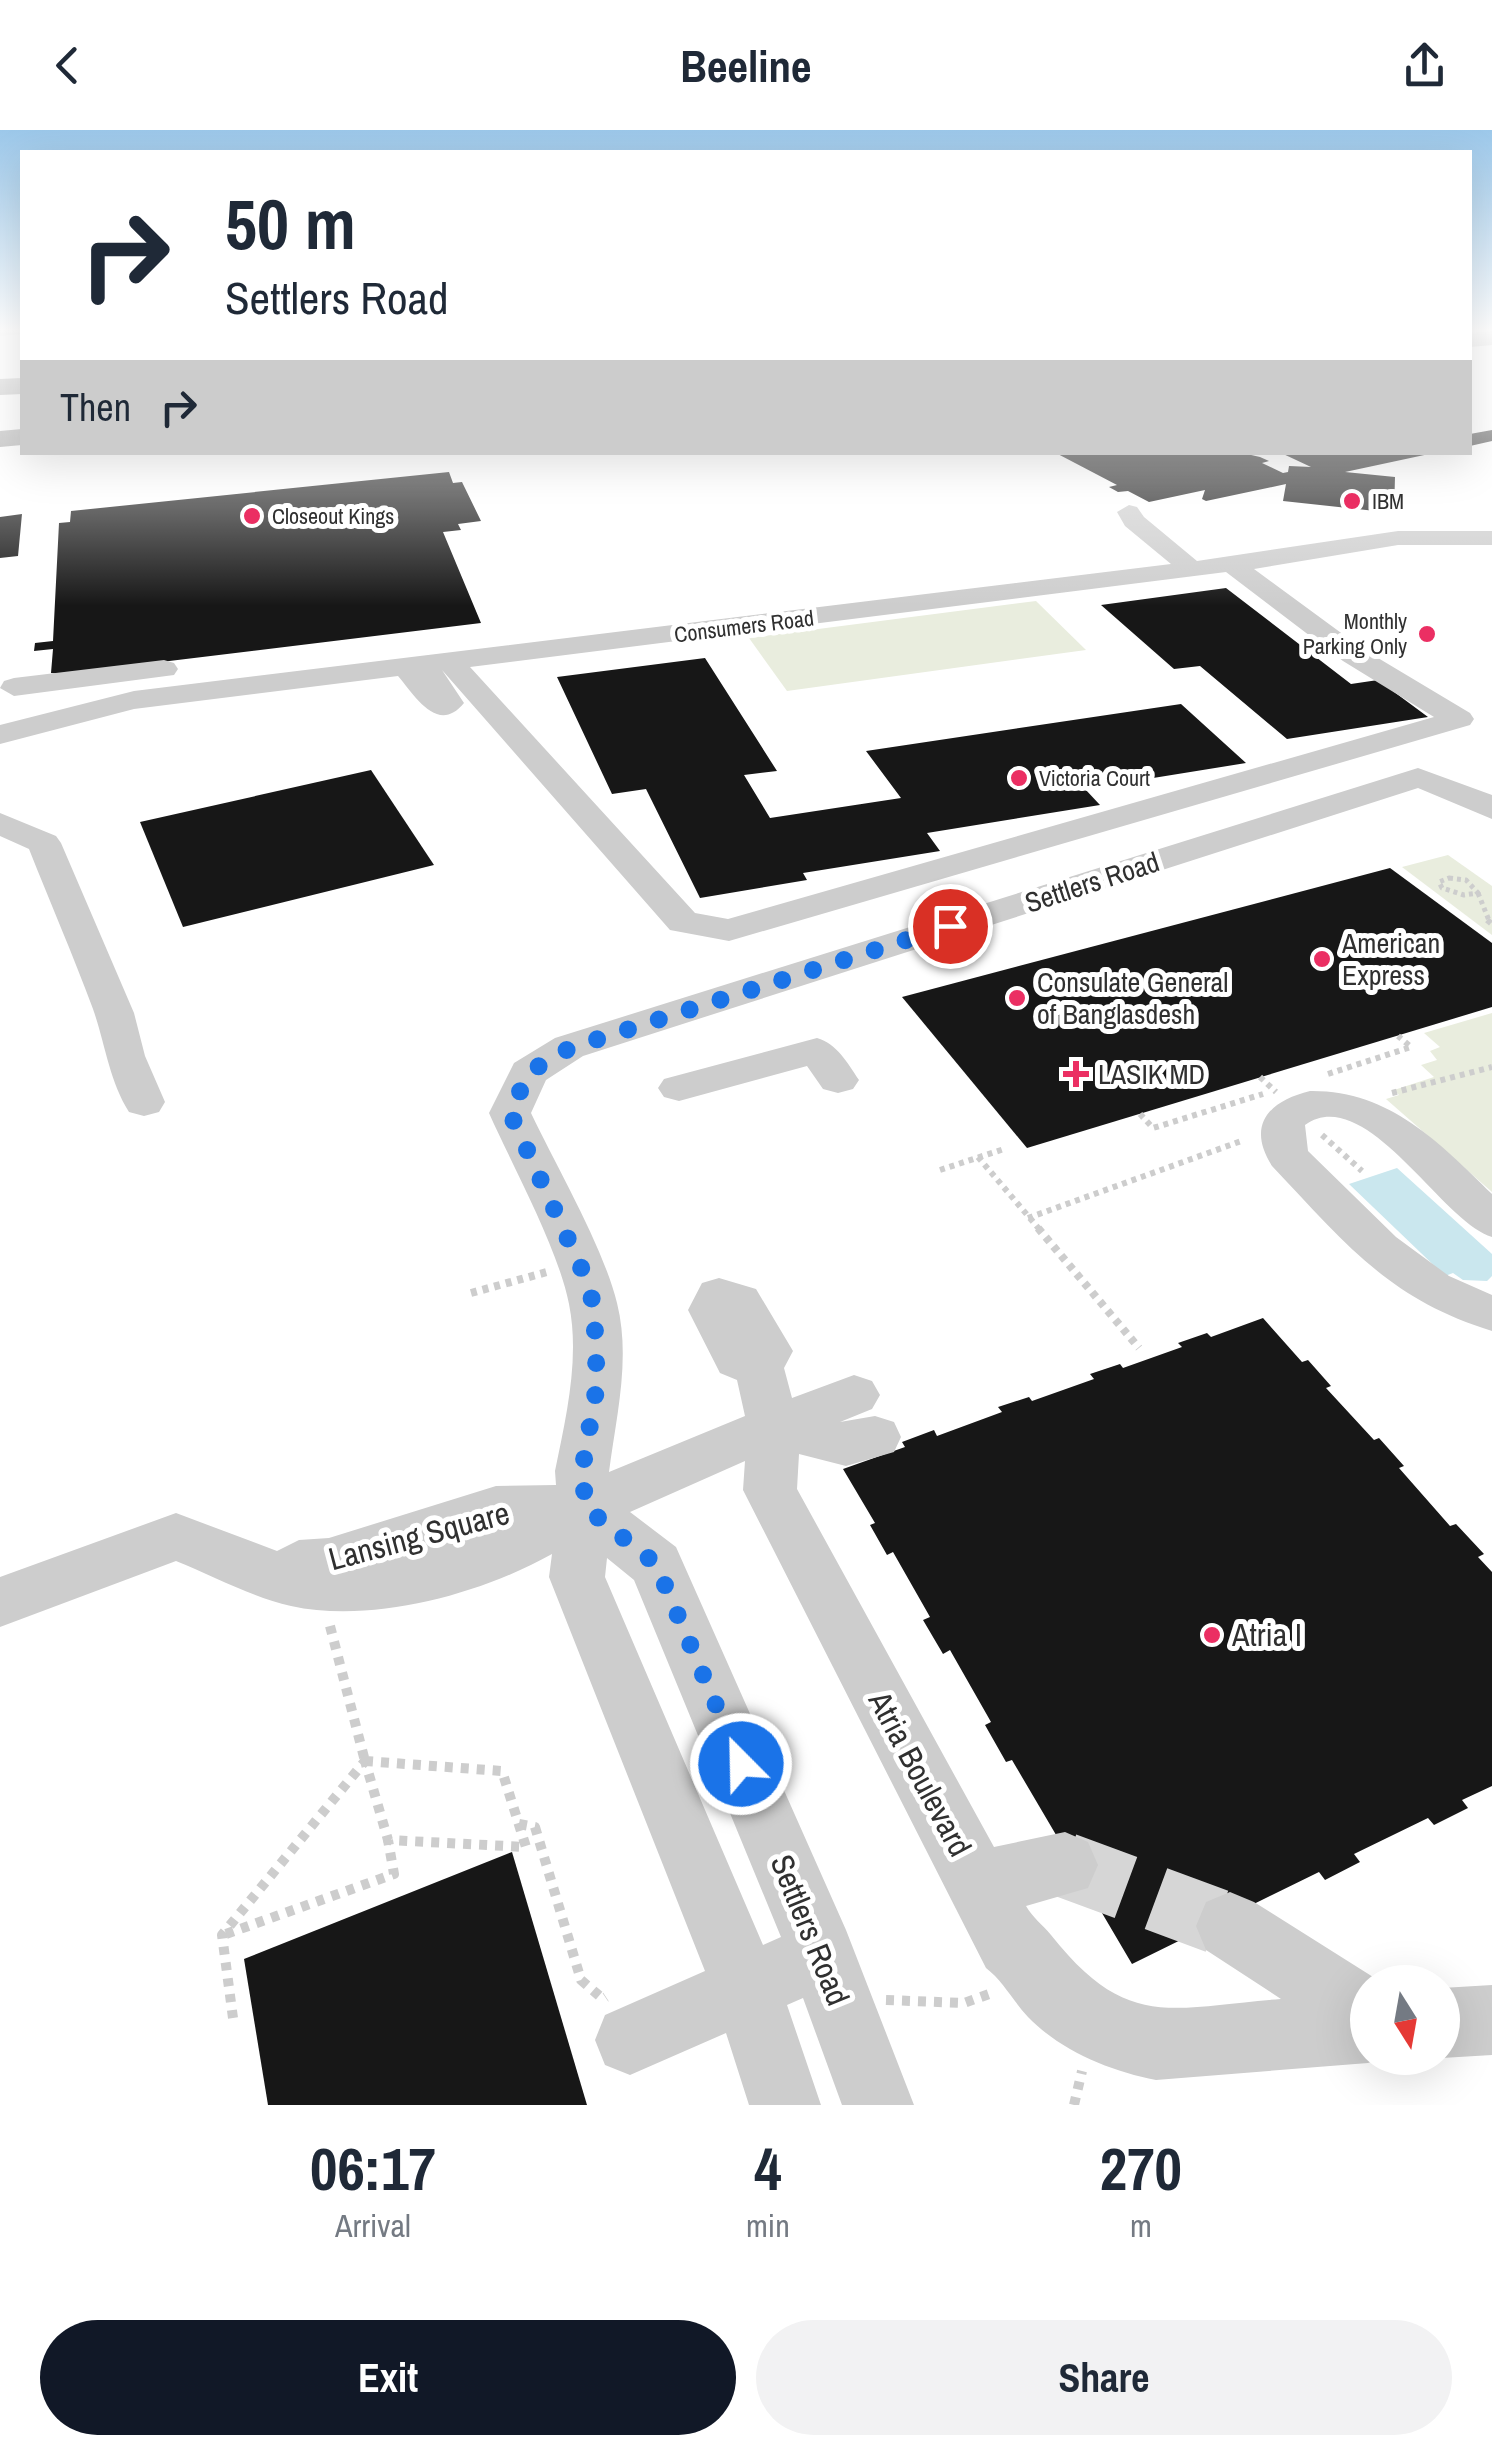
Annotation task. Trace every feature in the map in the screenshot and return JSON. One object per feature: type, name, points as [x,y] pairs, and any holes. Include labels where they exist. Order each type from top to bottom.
[{"type":"street","points":[[1129,512],[1192,569]]},
{"type":"street","name":"Consumers Road","points":[[359,659],[426,665],[1231,564],[1398,538],[1492,538]]},
{"type":"street","points":[[1362,544],[1405,565]]},
{"type":"street","points":[[426,665],[684,922],[730,930],[1459,719],[1352,656],[1231,564]]},
{"type":"street","points":[[14,688],[188,680],[359,659],[505,627],[532,629]]},
{"type":"street","points":[[0,736],[28,725],[134,700],[188,680]]},
{"type":"street","name":"Settlers Road","points":[[786,2105],[746,1987],[576,1577],[586,1508],[582,1471],[597,1385],[594,1306],[578,1260],[510,1113],[529,1072],[570,1048],[1418,778],[1486,804]]},
{"type":"street","points":[[0,823],[44,842],[114,1013],[125,1056],[144,1102]]},
{"type":"street","points":[[679,1088],[816,1051],[838,1080]]},
{"type":"street","points":[[1492,1221],[1382,1118],[1348,1104],[1307,1105],[1283,1120],[1286,1156],[1397,1264],[1461,1306],[1492,1313]]},
{"type":"street","points":[[586,1508],[766,1398],[814,1384],[859,1405],[846,1445],[766,1398]]},
{"type":"street","name":"Atria Boulevard","points":[[766,1398],[770,1490],[1010,1944],[1023,1952],[1038,1976],[1087,2021],[1139,2042],[1174,2044],[1350,2029]]},
{"type":"street","name":"Settlers Road","points":[[586,1508],[656,1564],[831,1978],[878,2105]]},
{"type":"street","name":"Lansing Square","points":[[254,1567],[329,1562],[496,1509],[586,1508]]},
{"type":"street","name":"Lansing Square","points":[[0,1602],[176,1536],[254,1567],[319,1586],[412,1582],[504,1553],[586,1508]]},
{"type":"street","points":[[978,1883],[1065,1865]]},
{"type":"street","points":[[1230,1926],[1350,2003]]},
{"type":"street","points":[[624,2016],[746,1987],[831,1978]]},
{"type":"street","points":[[1460,2023],[1492,2020]]},
{"type":"path","points":[[1478,893],[1452,893],[1439,882],[1460,877],[1471,882],[1485,902],[1486,919],[1492,924]]},
{"type":"path","points":[[1384,1095],[1492,1066]]},
{"type":"path","points":[[1028,1218],[1244,1140]]},
{"type":"path","points":[[940,1170],[1004,1149]]},
{"type":"path","points":[[978,1157],[1139,1348]]},
{"type":"path","points":[[472,1292],[530,1278],[578,1260]]},
{"type":"path","points":[[222,1936],[394,1874],[319,1586]]},
{"type":"path","points":[[363,1762],[502,1771],[526,1847],[388,1840]]},
{"type":"path","points":[[233,2018],[222,1936],[363,1762]]},
{"type":"path","points":[[518,1824],[534,1826],[581,1980],[624,2016]]},
{"type":"path","points":[[831,1978],[964,2003],[1038,1976]]},
{"type":"path","points":[[1074,2105],[1084,2065]]},
{"type":"shaded area","points":[[1036,601],[1086,650],[787,691],[749,638]]},
{"type":"shaded area","points":[[1448,855],[1492,886],[1492,935],[1402,867]]},
{"type":"shaded area","points":[[1492,1013],[1492,1192],[1386,1099],[1399,1095],[1394,1090],[1434,1077],[1421,1065],[1437,1060],[1430,1051],[1440,1047],[1424,1033]]},
{"type":"water","points":[[1397,1168],[1492,1254],[1492,1276],[1487,1281],[1463,1280],[1453,1273],[1445,1276],[1349,1184]]},
{"type":"building","points":[[1492,430],[1492,441],[1472,446],[1472,434]]},
{"type":"building","points":[[1060,455],[1251,455],[1269,461],[1262,463],[1283,473],[1288,472],[1289,466],[1311,467],[1285,455],[1424,455],[1345,472],[1395,477],[1394,513],[1283,501],[1286,484],[1206,501],[1202,499],[1205,490],[1149,502],[1109,487],[1117,485]]},
{"type":"building","points":[[449,472],[453,483],[462,482],[481,521],[458,524],[461,530],[443,532],[481,623],[62,674],[51,673],[53,649],[34,651],[35,643],[53,641],[59,523],[70,522],[71,511]]},
{"type":"building","points":[[22,514],[18,556],[0,558],[0,517]]},
{"type":"building","points":[[1226,588],[1351,684],[1378,680],[1428,717],[1287,739],[1200,666],[1174,669],[1101,605]]},
{"type":"building","name":"Victoria Court","points":[[705,658],[777,771],[744,775],[770,818],[901,798],[866,751],[1181,704],[1246,763],[1085,789],[1100,805],[927,833],[940,851],[803,873],[807,880],[700,898],[646,789],[612,794],[557,677]]},
{"type":"building","points":[[371,770],[434,865],[183,927],[140,822]]},
{"type":"building","points":[[1390,868],[1492,943],[1492,1007],[1027,1148],[902,997]]},
{"type":"building","name":"Atria I","points":[[1263,1318],[1302,1362],[1308,1360],[1331,1386],[1326,1388],[1374,1440],[1379,1438],[1404,1466],[1399,1468],[1450,1526],[1456,1524],[1484,1554],[1478,1557],[1492,1572],[1492,1786],[1462,1800],[1468,1808],[1434,1825],[1428,1818],[1354,1854],[1360,1862],[1325,1880],[1319,1872],[1132,1964],[1012,1760],[1006,1762],[985,1725],[991,1722],[950,1650],[943,1654],[923,1620],[930,1617],[893,1552],[887,1555],[870,1525],[875,1523],[843,1469],[905,1447],[902,1442],[934,1430],[937,1436],[1002,1412],[998,1407],[1029,1397],[1032,1401],[1094,1379],[1090,1374],[1120,1364],[1123,1368],[1182,1347],[1178,1343],[1207,1333],[1211,1337]]},
{"type":"building","points":[[512,1852],[587,2105],[268,2105],[244,1959]]},
{"type":"tunnel","points":[[1065,1865],[1230,1926]]},
{"type":"place","name":"IBM","points":[[1352,501]]},
{"type":"place","name":"Closeout Kings","points":[[252,516]]},
{"type":"place","name":"Monthly Parking Only","points":[[1427,634]]},
{"type":"place","name":"Victoria Court","points":[[1019,778]]},
{"type":"place","name":"American Express","points":[[1322,959]]},
{"type":"place","name":"Consulate General of Banglasdesh","points":[[1017,998]]},
{"type":"place","name":"LASIK MD","points":[[1076,1074]]},
{"type":"place","name":"Atria I","points":[[1212,1635]]},
{"type":"route","points":[[741,1764],[656,1564],[586,1508],[582,1471],[597,1385],[594,1306],[584,1274],[510,1113],[529,1072],[570,1048],[950,926]]}]
